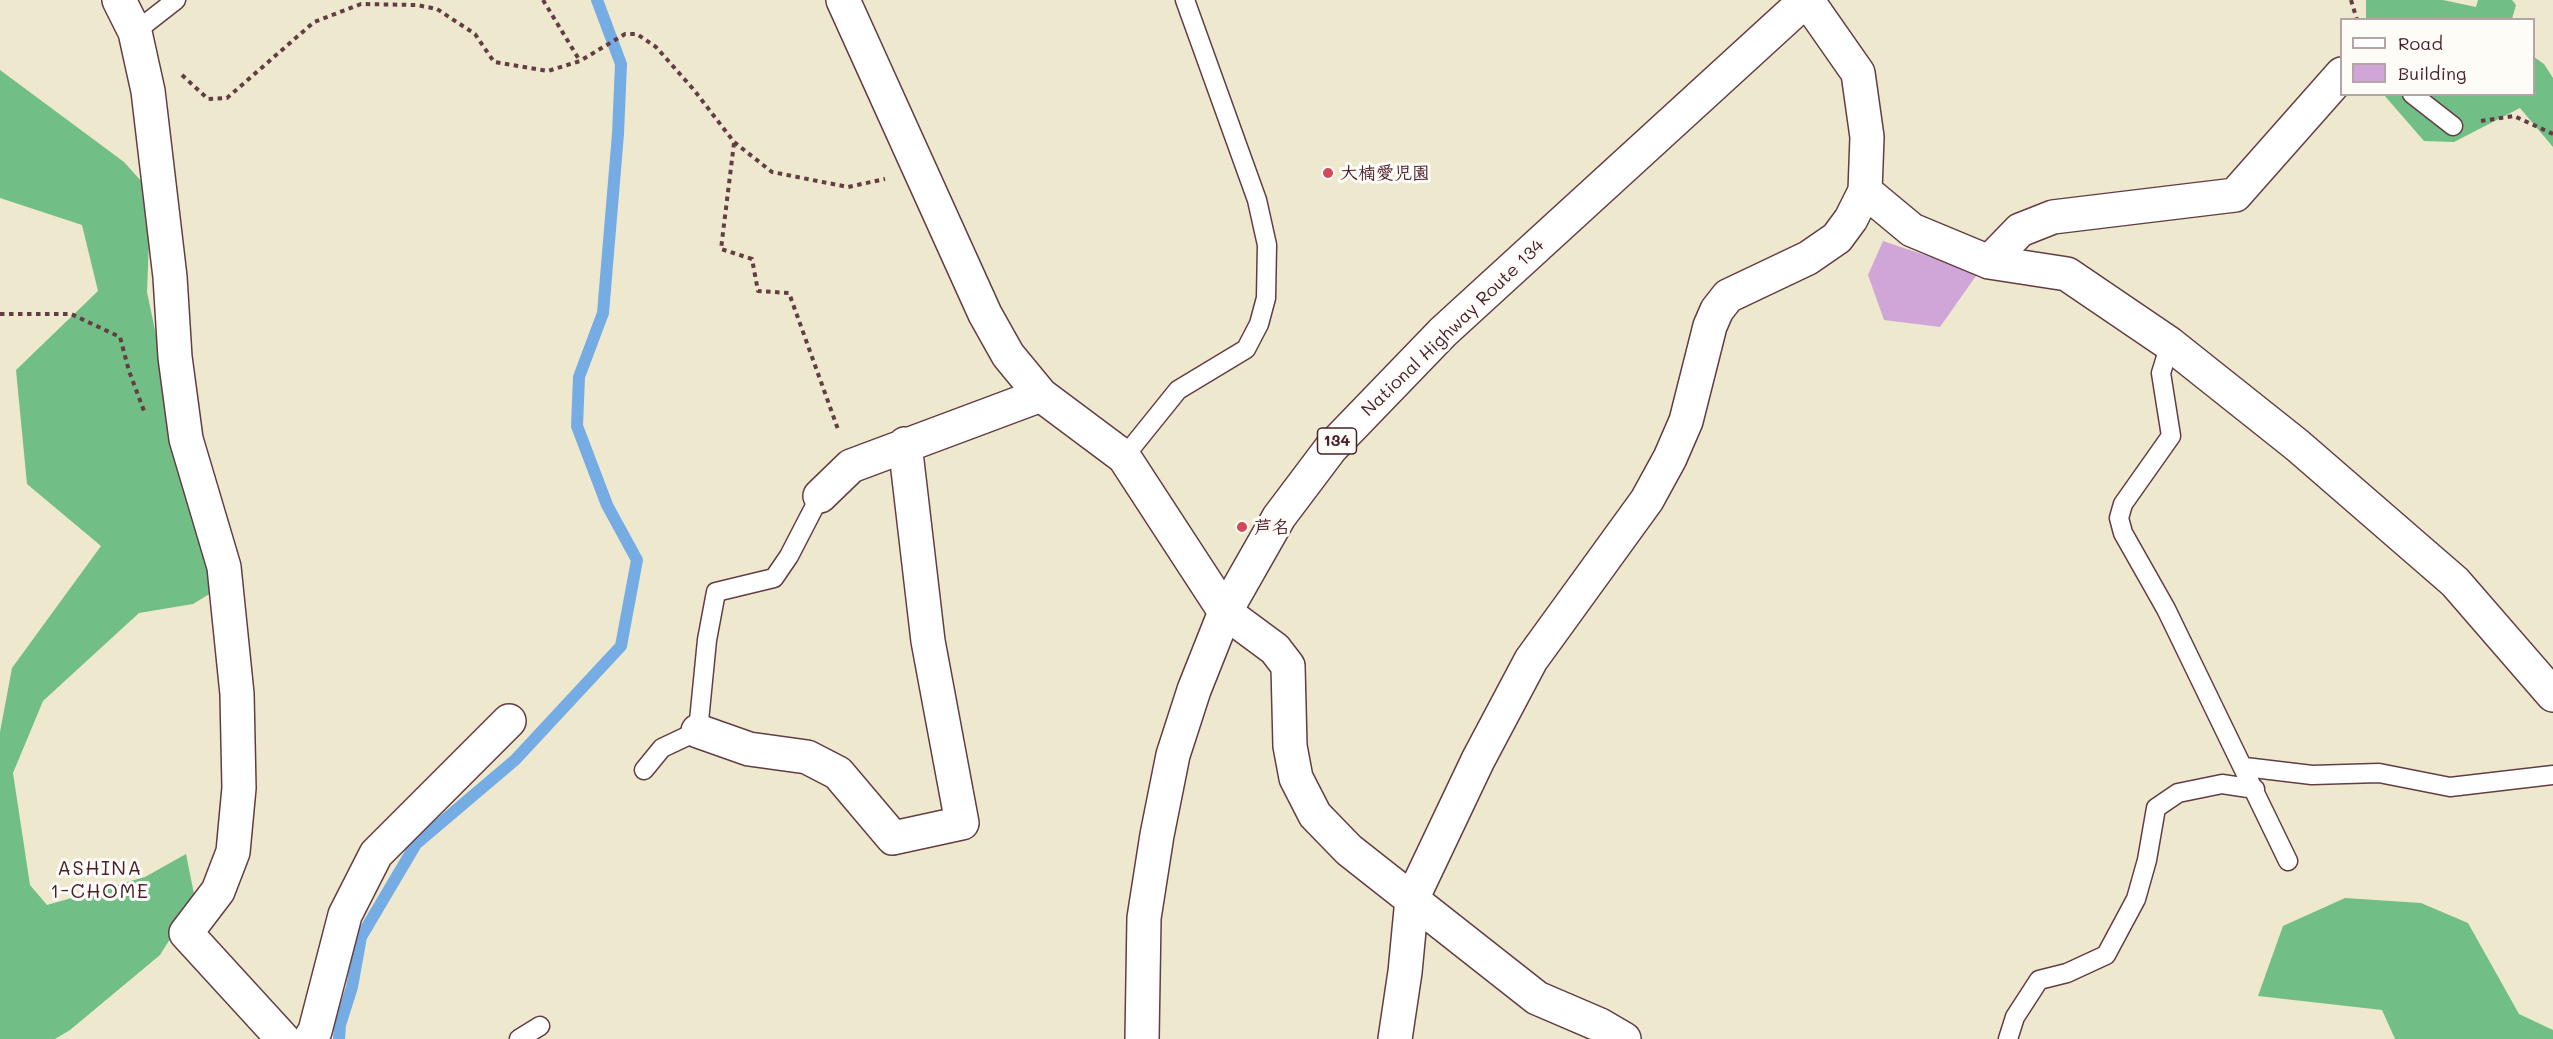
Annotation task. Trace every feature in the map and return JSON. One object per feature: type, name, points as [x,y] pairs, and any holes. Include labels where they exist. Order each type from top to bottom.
[{"type":"main road","points":[[119,0],[135,32],[150,101],[186,439],[224,567],[237,694],[238,788],[233,852],[218,891],[186,933],[283,1039]]},
{"type":"main road","points":[[843,0],[985,314],[1008,355],[1041,395],[1124,457],[1225,612],[1275,649],[1288,666],[1290,746],[1296,778],[1315,815],[1349,850],[1537,998],[1600,1024],[1624,1039]]},
{"type":"main road","points":[[1395,1039],[1405,972],[1412,899],[1478,760],[1531,660],[1647,500],[1670,458],[1686,421],[1710,326],[1717,310],[1728,297],[1808,258],[1837,238],[1851,219],[1865,191],[1867,136],[1858,73],[1806,0]]},
{"type":"main road","name":"National Highway Route 134","points":[[1142,1039],[1144,918],[1156,836],[1173,754],[1194,690],[1225,612],[1279,517],[1331,448],[1443,332],[1806,0]]},
{"type":"main road","points":[[1989,262],[2020,230],[2053,217],[2235,195],[2340,76]]},
{"type":"main road","points":[[1865,191],[1912,230],[1989,262],[2067,273],[2170,344],[2297,445],[2455,582],[2553,695]]},
{"type":"main road","points":[[820,496],[851,466],[1041,395]]},
{"type":"main road","points":[[698,731],[749,749],[807,757],[838,774],[893,838],[962,823],[928,641],[905,444]]},
{"type":"main road","points":[[310,1039],[315,1032],[345,915],[376,854],[508,721]]},
{"type":"lane","points":[[135,32],[176,0]]},
{"type":"lane","points":[[1124,457],[1178,390],[1246,349],[1259,324],[1266,298],[1267,245],[1257,200],[1185,0]]},
{"type":"lane","points":[[2415,96],[2453,126]]},
{"type":"lane","points":[[2170,344],[2161,373],[2170,436],[2123,504],[2119,518],[2123,533],[2166,609],[2245,767],[2288,861]]},
{"type":"lane","points":[[644,771],[662,748],[698,731],[707,640],[716,592],[774,578],[789,556],[820,496]]},
{"type":"lane","points":[[2245,767],[2312,775],[2379,773],[2450,787],[2553,775]]},
{"type":"lane","points":[[2008,1039],[2015,1017],[2039,980],[2067,973],[2106,955],[2136,898],[2147,860],[2156,808],[2178,793],[2222,784],[2255,789]]},
{"type":"lane","points":[[519,1039],[540,1026]]},
{"type":"path","points":[[543,0],[580,61]]},
{"type":"path","points":[[2351,0],[2356,18]]},
{"type":"path","points":[[176,69],[208,99],[227,98],[314,22],[361,4],[417,5],[437,9],[475,34],[494,62],[548,71],[580,61],[625,34],[637,34],[656,47],[694,90],[734,142],[772,172],[848,187],[919,168]]},
{"type":"path","points":[[2453,126],[2514,116],[2553,134]]},
{"type":"path","points":[[734,142],[721,249],[752,259],[758,291],[789,293],[851,466]]},
{"type":"path","points":[[0,314],[70,314],[120,337],[129,371],[145,415]]},
{"type":"green space","points":[[2366,0],[2443,0],[2476,7],[2478,0],[2512,0],[2516,5],[2512,18],[2366,18]]},
{"type":"green space","points":[[2535,58],[2544,64],[2553,78],[2553,147],[2520,108],[2454,142],[2424,141],[2385,96],[2535,96]]},
{"type":"green space","points":[[0,70],[124,162],[151,192],[147,292],[166,383],[216,590],[193,604],[139,613],[43,701],[13,773],[30,885],[47,905],[145,877],[186,854],[195,899],[160,955],[70,1030],[55,1039],[0,1039],[0,732],[12,668],[101,546],[27,484],[16,370],[98,291],[82,225],[0,198]]},
{"type":"green space","points":[[2345,898],[2421,903],[2468,923],[2519,1014],[2553,1030],[2553,1039],[2395,1039],[2382,1010],[2258,996],[2283,926]]},
{"type":"building","points":[[1883,241],[1978,273],[1940,327],[1884,320],[1868,275]]},
{"type":"waterway","points":[[339,1039],[340,1025],[352,987],[361,937],[416,844],[515,760],[621,646],[637,560],[607,505],[577,426],[579,377],[603,313],[618,134],[621,64],[597,0]]},
{"type":"place","name":"大楠愛児園","points":[[1328,173]]},
{"type":"place","name":"芦名","points":[[1242,527]]},
{"type":"district","name":"ASHINA 1-CHOME","points":[[100,880]]}]
